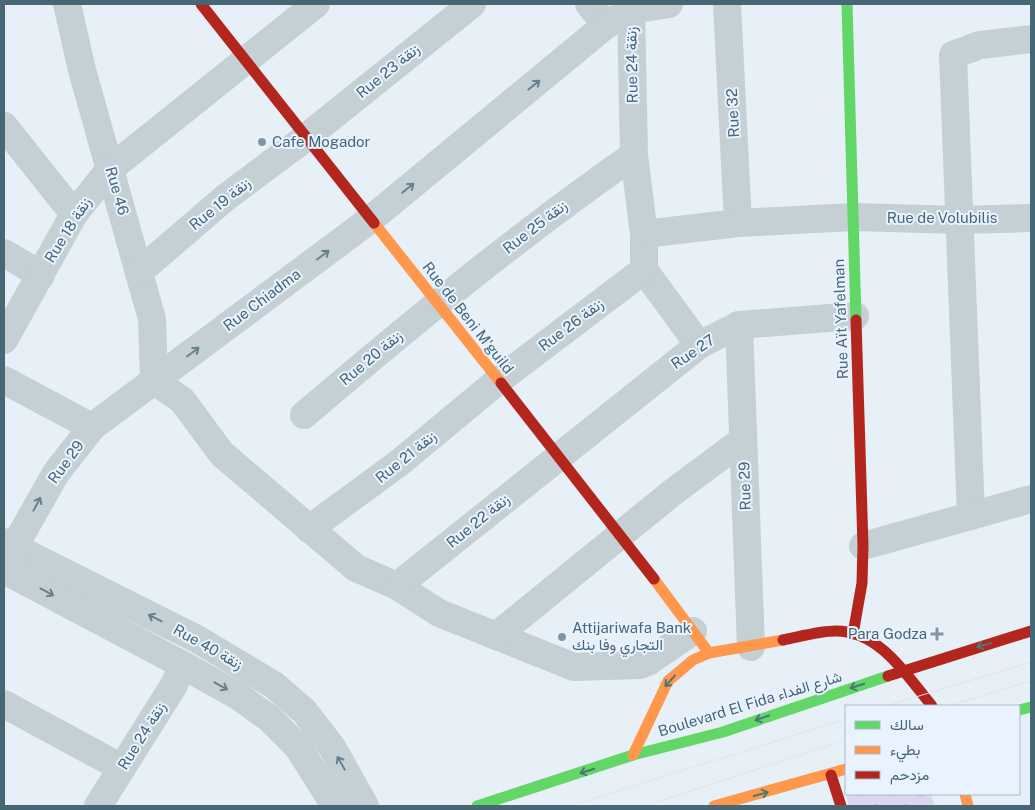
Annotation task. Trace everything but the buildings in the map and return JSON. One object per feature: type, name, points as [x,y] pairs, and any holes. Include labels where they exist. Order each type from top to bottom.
[{"type":"street","name":"Rue 46","points":[[66,4],[152,319],[154,381]]},
{"type":"street","name":"Rue de Beni M'guild","points":[[201,4],[304,139],[438,302],[559,456],[709,653]]},
{"type":"street","points":[[245,61],[316,4]]},
{"type":"street","name":"Rue 23 زنقة","points":[[304,139],[472,4]]},
{"type":"street","points":[[589,4],[606,25]]},
{"type":"street","points":[[631,10],[669,4]]},
{"type":"street","name":"Rue 32","points":[[727,4],[738,223]]},
{"type":"street","name":"Rue Aït Yafelman","points":[[847,4],[863,546],[862,583],[853,634]]},
{"type":"street","name":"Rue 24 زنقة","points":[[371,219],[606,25],[631,10],[634,155],[644,234],[644,270]]},
{"type":"street","points":[[971,516],[961,220],[953,56],[980,45],[1031,39]]},
{"type":"street","name":"Rue 18 زنقة","points":[[4,340],[74,214],[110,169],[245,61]]},
{"type":"street","points":[[4,126],[74,214]]},
{"type":"street","name":"Rue 19 زنقة","points":[[139,272],[225,198],[304,139]]},
{"type":"street","name":"Rue 25 زنقة","points":[[438,302],[573,198],[634,155]]},
{"type":"street","name":"Rue de Volubilis","points":[[644,234],[738,223],[853,217],[961,220],[1031,218]]},
{"type":"street","name":"Rue Chiadma","points":[[154,381],[371,219]]},
{"type":"street","points":[[4,253],[41,275]]},
{"type":"street","points":[[644,270],[699,345]]},
{"type":"street","name":"Rue 26 زنقة","points":[[499,380],[644,270]]},
{"type":"street","name":"Rue 20 زنقة","points":[[304,414],[438,302]]},
{"type":"street","name":"Rue 27","points":[[559,456],[699,345],[739,325],[856,316]]},
{"type":"street","name":"Rue 29","points":[[739,325],[751,647]]},
{"type":"street","points":[[4,380],[92,428]]},
{"type":"street","name":"Rue 21 زنقة","points":[[309,529],[399,463],[499,380]]},
{"type":"street","points":[[154,381],[182,400],[222,454],[356,568],[397,586],[439,614],[574,667],[640,665],[648,662],[693,631]]},
{"type":"street","name":"Rue 29","points":[[6,556],[56,473],[92,428],[154,381]]},
{"type":"street","points":[[496,636],[619,535],[743,440]]},
{"type":"street","name":"Rue 22 زنقة","points":[[397,586],[559,456]]},
{"type":"street","points":[[863,546],[1031,499]]},
{"type":"street","name":"Rue 40 زنقة","points":[[6,556],[183,665],[238,696],[270,718],[298,747],[336,806]]},
{"type":"street","name":"Rue 40 زنقة","points":[[6,556],[197,639],[274,685],[304,711],[332,747],[365,806]]},
{"type":"street","points":[[633,755],[668,681],[694,660],[709,653],[751,647],[836,630],[853,634],[884,649],[931,705]]},
{"type":"street","name":"Boulevard El Fida شارع الفداء","points":[[477,806],[633,755],[723,732],[946,656],[1031,632]]},
{"type":"street","name":"Rue 24 زنقة","points":[[98,806],[174,685],[183,665]]},
{"type":"street","points":[[4,704],[122,768]]},
{"type":"street","points":[[714,806],[845,769]]},
{"type":"street","points":[[831,774],[841,806]]},
{"type":"green space","points":[[846,795],[931,795],[935,806],[849,806]]},
{"type":"tram line","points":[[889,705],[1031,662]]},
{"type":"tram line","points":[[951,705],[1031,681]]},
{"type":"tram line","points":[[570,806],[845,719]]},
{"type":"tram line","points":[[645,806],[845,740]]},
{"type":"traffic: fast","points":[[847,4],[856,320]]},
{"type":"traffic: fast","points":[[477,806],[633,755],[723,732],[888,676]]},
{"type":"traffic: fast","points":[[1020,710],[1031,707]]},
{"type":"traffic: slow","points":[[374,223],[501,383]]},
{"type":"traffic: slow","points":[[654,579],[709,653]]},
{"type":"traffic: slow","points":[[633,755],[668,681],[693,660],[709,653],[783,640]]},
{"type":"traffic: slow","points":[[714,806],[845,769]]},
{"type":"traffic: slow","points":[[965,795],[968,806]]},
{"type":"traffic: jam","points":[[201,4],[374,223]]},
{"type":"traffic: jam","points":[[853,634],[862,583],[863,546],[856,320]]},
{"type":"traffic: jam","points":[[501,383],[654,579]]},
{"type":"traffic: jam","points":[[783,640],[829,631],[852,633],[866,638],[891,657],[931,705]]},
{"type":"traffic: jam","points":[[888,676],[1031,631]]},
{"type":"traffic: jam","points":[[831,775],[841,806]]},
{"type":"place","name":"Cafe Mogador","points":[[262,142]]},
{"type":"place","name":"Para Godza","points":[[937,634]]},
{"type":"place","name":"Attijariwafa Bank التجاري وفا بنك","points":[[562,637]]}]
